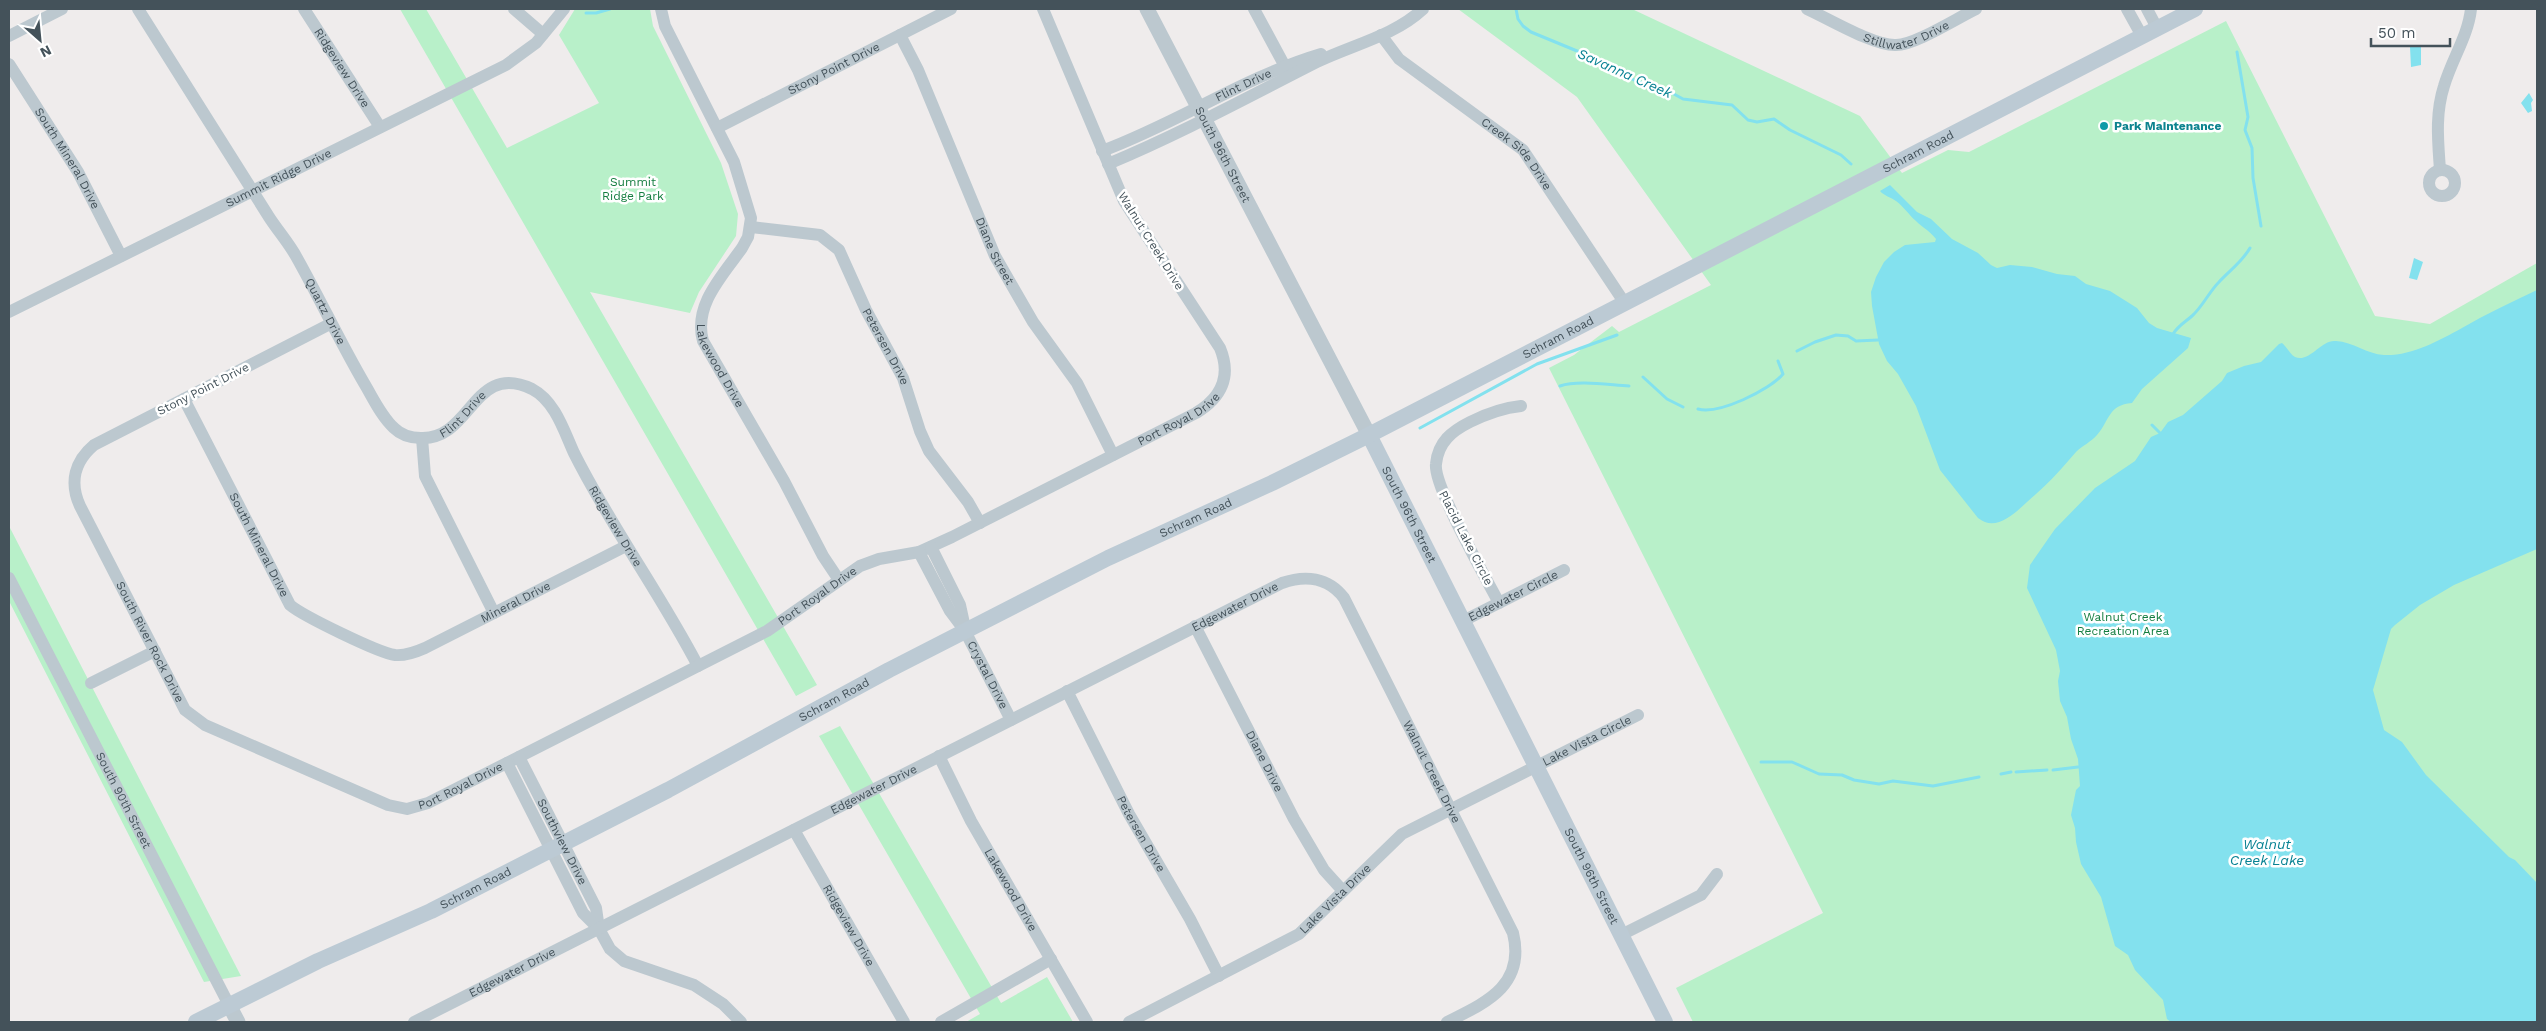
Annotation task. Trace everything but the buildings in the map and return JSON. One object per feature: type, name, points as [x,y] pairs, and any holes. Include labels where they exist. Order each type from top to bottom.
[{"type":"main road","name":"Schram Road","points":[[196,1022],[318,961],[431,911],[743,751],[965,631],[1108,558],[1272,483],[1369,435],[2195,9]]},
{"type":"main road","name":"South 96th Street","points":[[1369,435],[1665,1022]]},
{"type":"street","points":[[9,36],[62,9]]},
{"type":"street","name":"Quartz Drive","points":[[138,9],[296,256],[330,324],[388,422],[404,435],[422,438]]},
{"type":"street","name":"Ridgeview Drive","points":[[304,9],[380,127]]},
{"type":"street","points":[[514,9],[543,34]]},
{"type":"street","points":[[543,34],[556,9]]},
{"type":"street","points":[[543,34],[564,9]]},
{"type":"street","points":[[661,9],[665,26],[717,128],[737,172],[750,209],[751,227]]},
{"type":"street","name":"Stony Point Drive","points":[[717,128],[951,9]]},
{"type":"street","name":"Walnut Creek Drive","points":[[1043,9],[1102,151],[1133,217],[1220,348],[1226,370],[1223,386]]},
{"type":"street","name":"South 96th Street","points":[[1146,9],[1369,435]]},
{"type":"street","points":[[1254,9],[1287,71]]},
{"type":"street","name":"Flint Drive","points":[[1108,164],[1287,71],[1381,35],[1423,9]]},
{"type":"street","name":"Stillwater Drive","points":[[1807,9],[1876,41],[1897,45],[1918,38],[1976,9]]},
{"type":"street","points":[[2128,9],[2142,36]]},
{"type":"street","points":[[2147,9],[2157,28]]},
{"type":"street","points":[[2440,170],[2437,115],[2440,100],[2467,29],[2472,9]]},
{"type":"street","name":"Summit Ridge Drive","points":[[9,312],[506,65],[526,52],[543,34]]},
{"type":"street","name":"Diane Street","points":[[900,35],[918,70],[995,256],[1033,322],[1077,383],[1113,455]]},
{"type":"street","name":"Creek Side Drive","points":[[1381,35],[1399,59],[1523,150],[1624,302]]},
{"type":"street","name":"South Mineral Drive","points":[[9,64],[78,172],[121,256]]},
{"type":"street","name":"Flint Drive","points":[[1102,151],[1201,114]]},
{"type":"street","name":"Petersen Drive","points":[[751,227],[820,235],[839,250],[869,316],[903,378],[920,431],[929,451],[968,502],[980,523]]},
{"type":"street","name":"Lakewood Drive","points":[[751,227],[742,248],[703,309],[700,325],[701,334],[708,350],[784,481],[823,556],[839,580]]},
{"type":"street","name":"Stony Point Drive","points":[[80,460],[94,445],[330,324]]},
{"type":"street","name":"Flint Drive","points":[[422,438],[435,438],[452,429],[476,398],[492,388],[512,384],[532,390]]},
{"type":"street","name":"Port Royal Drive","points":[[407,809],[428,802],[507,763],[767,631],[839,580],[869,562],[925,549],[1113,455],[1205,407],[1214,400],[1223,386]]},
{"type":"street","name":"Ridgeview Drive","points":[[532,390],[547,400],[626,546],[676,624],[698,666]]},
{"type":"street","name":"South Mineral Drive","points":[[184,399],[290,605],[304,616],[349,636],[394,655],[403,655]]},
{"type":"street","name":"Placid Lake Circle","points":[[1499,602],[1441,489],[1436,466],[1445,439],[1454,430],[1500,408],[1521,406]]},
{"type":"street","points":[[422,438],[425,476],[494,613]]},
{"type":"street","name":"South River Rock Drive","points":[[80,460],[74,482],[77,499],[185,710],[197,720],[388,805],[407,809]]},
{"type":"street","name":"Mineral Drive","points":[[403,655],[426,648],[626,546]]},
{"type":"street","name":"Crystal Drive","points":[[925,549],[960,605],[965,631],[1011,720]]},
{"type":"street","name":"Edgewater Circle","points":[[1463,621],[1564,570]]},
{"type":"street","name":"South 90th Street","points":[[9,578],[238,1022]]},
{"type":"street","name":"Edgewater Drive","points":[[414,1022],[1290,580],[1316,579],[1335,588]]},
{"type":"street","name":"Walnut Creek Drive","points":[[1335,588],[1348,606],[1509,923],[1515,941],[1514,959],[1509,978],[1499,992],[1481,1005],[1447,1022]]},
{"type":"street","name":"Diane Drive","points":[[1196,626],[1294,818],[1324,870],[1343,891]]},
{"type":"street","points":[[91,683],[155,651]]},
{"type":"street","name":"Petersen Drive","points":[[1066,692],[1129,814],[1190,919],[1219,976]]},
{"type":"street","name":"Lake Vista Circle","points":[[1536,766],[1638,715]]},
{"type":"street","name":"Lakewood Drive","points":[[939,756],[971,822],[1087,1022]]},
{"type":"street","name":"Southview Drive","points":[[519,757],[557,846]]},
{"type":"street","name":"Southview Drive","points":[[507,763],[596,908],[599,929],[610,949],[624,961],[694,985],[723,1004],[741,1022]]},
{"type":"street","name":"Lake Vista Drive","points":[[1129,1022],[1299,934],[1402,834],[1536,766]]},
{"type":"street","name":"Ridgeview Drive","points":[[794,830],[904,1022]]},
{"type":"street","points":[[1621,935],[1701,895],[1716,874]]},
{"type":"street","points":[[941,1022],[1050,959]]},
{"type":"green space","name":"Summit Ridge Park","points":[[400,9],[426,9],[507,148],[599,103],[559,35],[575,9],[650,9],[653,26],[721,163],[738,214],[736,236],[699,292],[690,313],[590,292],[817,685],[796,696]]},
{"type":"green space","name":"Walnut Creek Recreation Area","points":[[1458,9],[1632,9],[1860,116],[1902,173],[1948,150],[1969,152],[2226,21],[2375,316],[2430,324],[2537,263],[2537,1022],[1693,1022],[1676,988],[1823,913],[1549,368],[1574,355],[1612,326],[1619,332],[1711,285],[1577,97]]},
{"type":"green space","points":[[9,526],[241,976],[204,982],[9,601]]},
{"type":"green space","points":[[840,726],[1001,1003],[1047,977],[1073,1022],[966,1022],[980,1014],[819,736]]},
{"type":"water","points":[[2421,46],[2421,65],[2411,67],[2410,47]]},
{"type":"water","points":[[2529,93],[2533,100],[2531,103],[2532,111],[2528,113],[2521,103]]},
{"type":"water","points":[[1890,185],[1917,212],[1931,219],[1952,239],[1978,253],[1991,265],[1997,268],[2010,265],[2032,267],[2057,274],[2075,276],[2086,284],[2110,291],[2137,308],[2149,323],[2157,328],[2191,338],[2188,348],[2142,389],[2132,403],[2124,404],[2114,410],[2095,437],[2076,452],[2052,479],[2024,505],[2002,521],[1986,522],[1978,518],[1940,470],[1916,406],[1898,374],[1887,361],[1879,344],[1871,292],[1884,262],[1905,245],[1935,242],[1936,239],[1913,219],[1899,203],[1880,191]]},
{"type":"water","points":[[2414,258],[2423,262],[2417,280],[2409,278]]},
{"type":"water","name":"Walnut Creek Lake","points":[[2537,290],[2537,549],[2454,585],[2420,605],[2395,625],[2391,629],[2373,690],[2384,730],[2402,742],[2426,775],[2537,883],[2537,1022],[2171,1022],[2167,1019],[2163,1000],[2135,970],[2128,955],[2115,946],[2101,897],[2081,864],[2071,815],[2076,790],[2080,786],[2078,759],[2071,739],[2067,717],[2060,701],[2058,681],[2060,671],[2056,650],[2027,588],[2030,565],[2055,529],[2095,488],[2135,461],[2151,437],[2160,433],[2168,422],[2183,415],[2222,381],[2227,373],[2261,362],[2279,344],[2282,343],[2293,356],[2300,358],[2306,357],[2325,343],[2331,341],[2348,343],[2384,355],[2405,353],[2434,343]]},
{"type":"waterway","points":[[586,13],[596,13],[610,9]]},
{"type":"waterway","name":"Savanna Creek","points":[[1516,9],[1518,19],[1531,32],[1611,65],[1617,71],[1636,81],[1663,88],[1683,99],[1732,105],[1748,120],[1757,122],[1774,119],[1790,130],[1841,155],[1851,164]]},
{"type":"waterway","points":[[2237,52],[2248,117],[2245,130],[2252,148],[2253,178],[2261,226]]},
{"type":"waterway","points":[[2173,334],[2196,312],[2215,286],[2240,262],[2250,248]]},
{"type":"waterway","points":[[1420,428],[1537,364],[1617,335]]},
{"type":"waterway","points":[[1797,351],[1836,335],[1848,336],[1856,341],[1878,340]]},
{"type":"waterway","points":[[1698,409],[1707,410],[1730,405],[1756,394],[1783,374],[1778,361]]},
{"type":"waterway","points":[[1643,377],[1667,399],[1683,407]]},
{"type":"waterway","points":[[1560,386],[1584,383],[1629,386]]},
{"type":"waterway","points":[[2152,425],[2160,433]]},
{"type":"waterway","points":[[1761,762],[1792,762],[1819,774],[1842,775],[1854,780],[1879,784],[1893,781],[1933,786],[1979,777]]},
{"type":"waterway","points":[[2053,770],[2078,767]]},
{"type":"waterway","points":[[2016,772],[2047,770]]},
{"type":"waterway","points":[[2001,774],[2011,772]]},
{"type":"place","name":"Park Maintenance","points":[[2104,126]]}]
